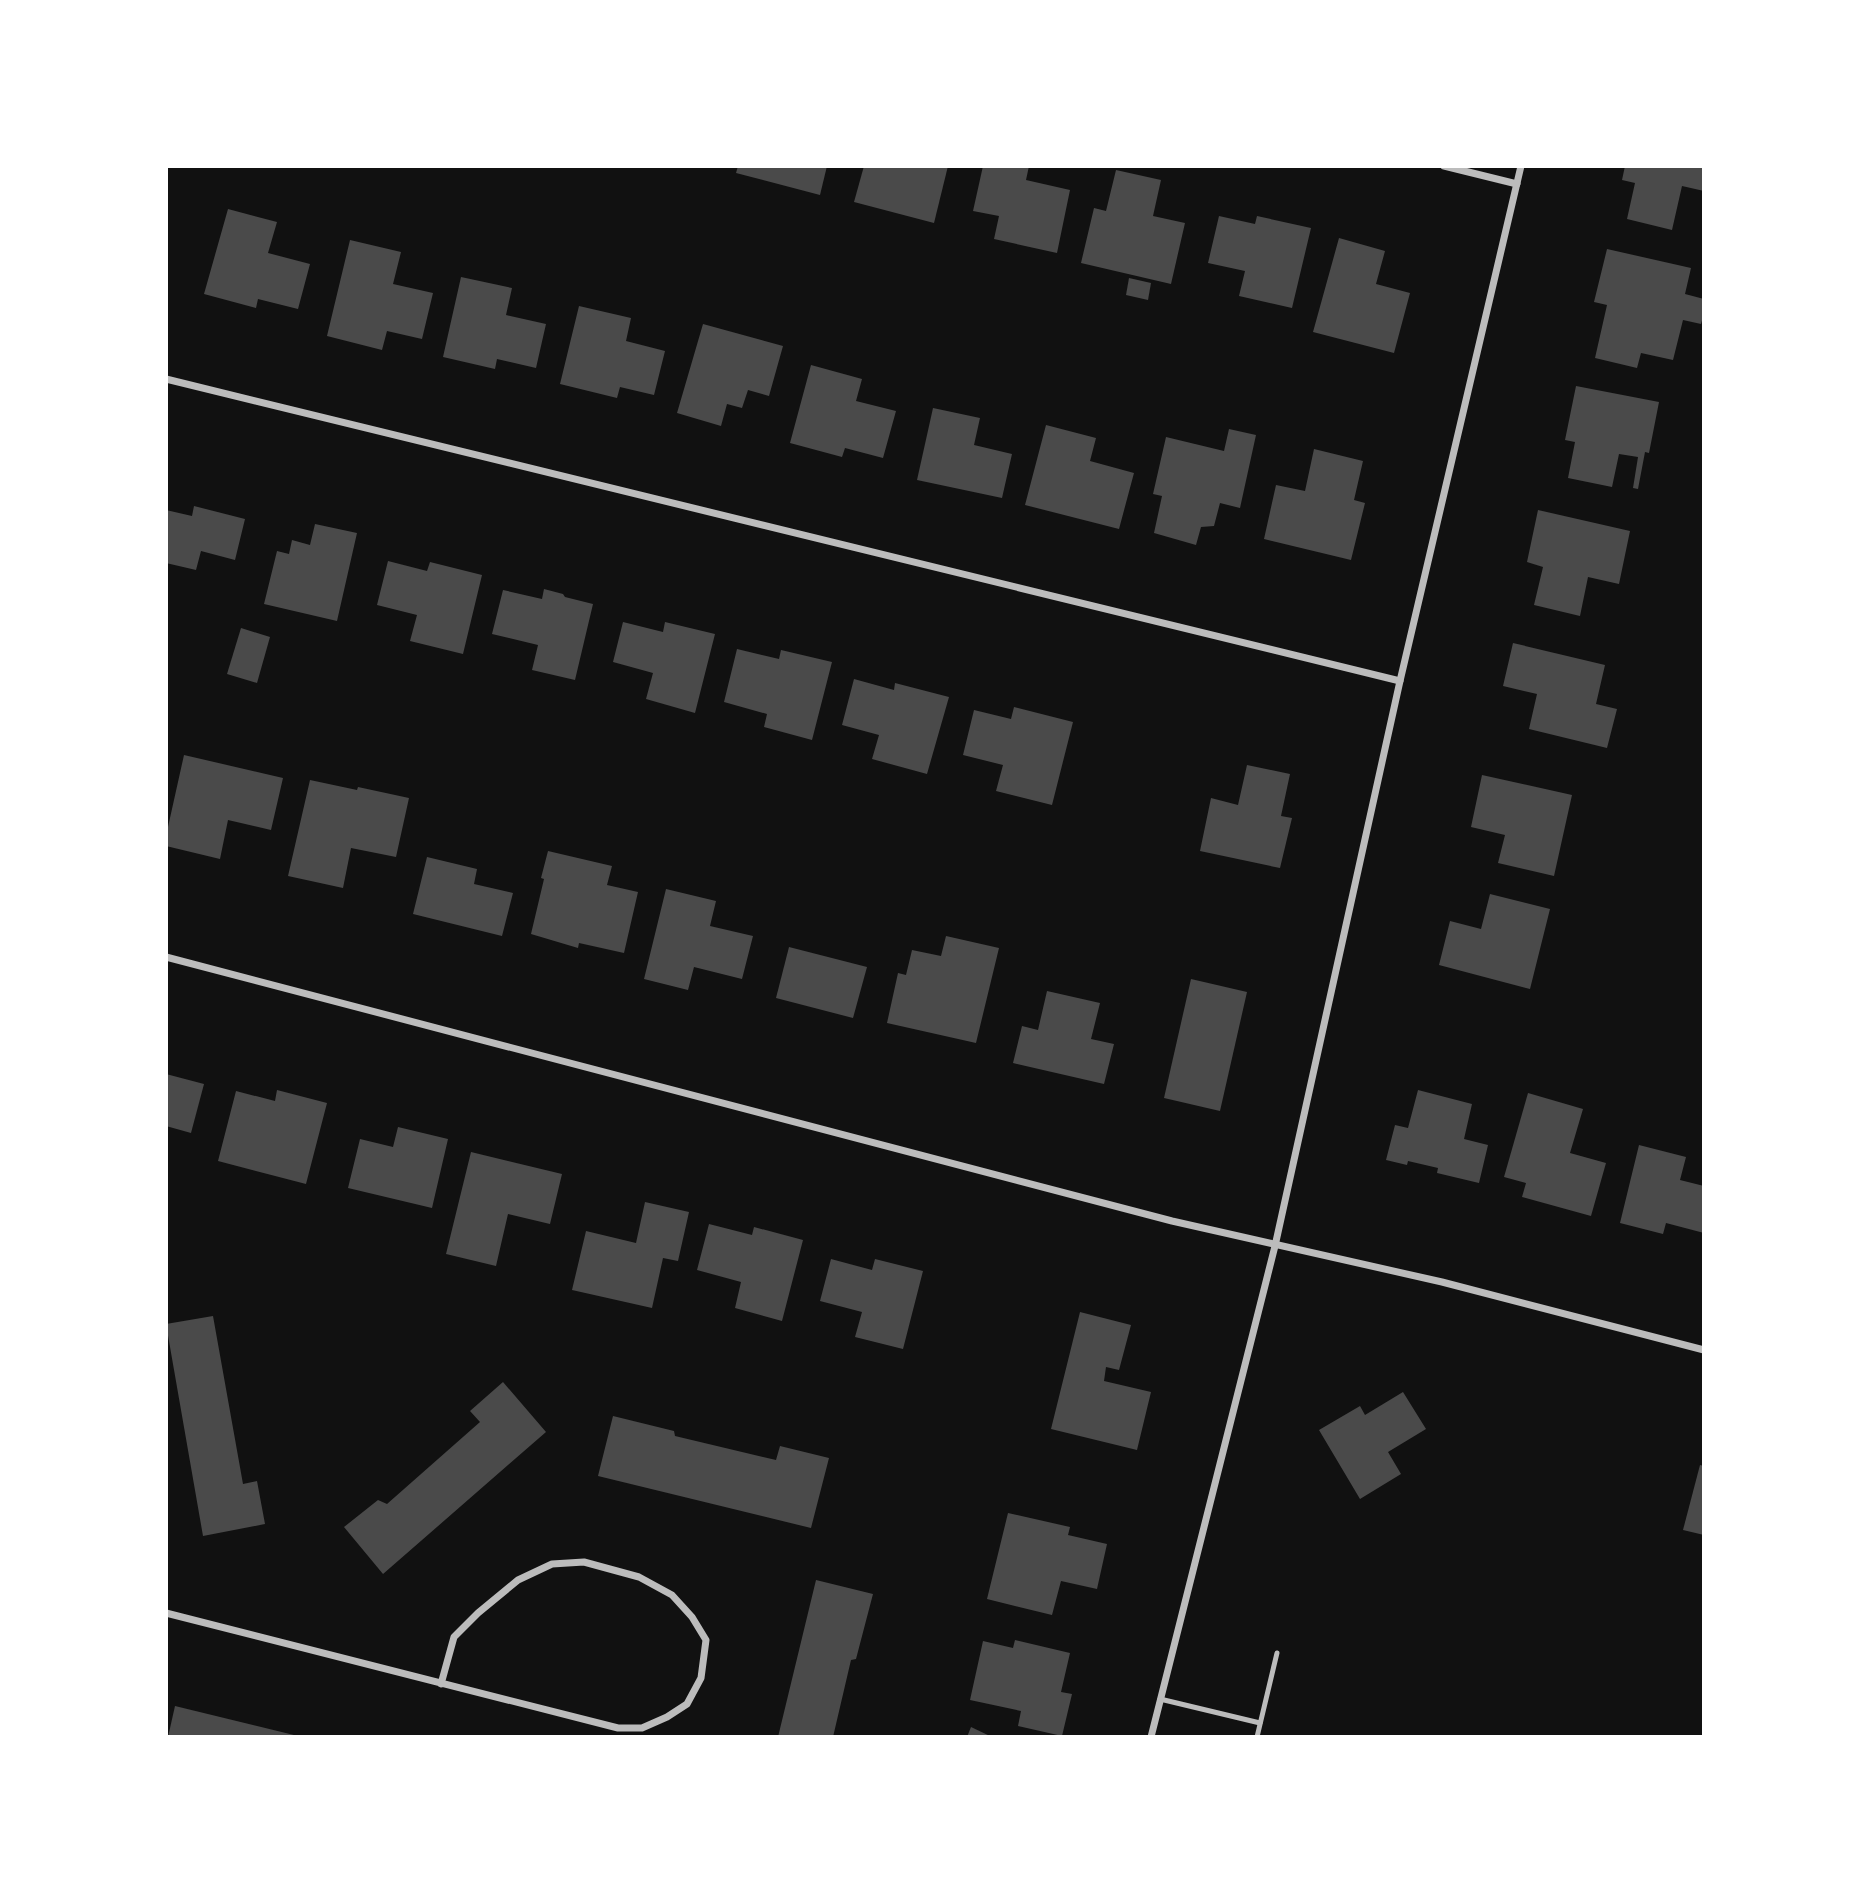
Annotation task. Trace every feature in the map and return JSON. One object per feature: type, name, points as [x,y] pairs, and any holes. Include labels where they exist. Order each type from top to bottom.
[{"type":"street","points":[[1444,166],[1517,184]]},
{"type":"street","points":[[1151,1737],[1275,1246],[1400,681],[1521,166]]},
{"type":"street","points":[[166,379],[1400,681]]},
{"type":"street","points":[[166,957],[1158,1218],[1442,1282],[1704,1350]]},
{"type":"street","points":[[166,1613],[441,1684],[618,1728],[642,1728],[687,1704],[701,1678],[706,1640],[692,1617],[671,1595],[639,1577],[584,1562],[552,1564],[519,1580],[478,1613],[454,1637],[441,1684]]},
{"type":"lane","points":[[1257,1737],[1277,1653]]},
{"type":"lane","points":[[1160,1699],[1260,1723]]},
{"type":"building","points":[[738,166],[827,166],[820,195],[736,173]]},
{"type":"building","points":[[864,166],[948,166],[934,223],[854,202]]},
{"type":"building","points":[[983,166],[1029,166],[1026,180],[1070,190],[1057,253],[994,239],[999,216],[973,211]]},
{"type":"building","points":[[1625,166],[1704,166],[1704,191],[1682,186],[1672,230],[1627,219],[1635,183],[1622,180]]},
{"type":"building","points":[[1116,170],[1161,180],[1153,216],[1185,223],[1171,284],[1081,263],[1094,208],[1106,211]]},
{"type":"building","points":[[228,209],[277,222],[268,253],[310,264],[298,309],[258,299],[256,308],[204,294]]},
{"type":"building","points":[[1219,216],[1255,224],[1257,216],[1311,228],[1292,308],[1239,296],[1245,271],[1208,263]]},
{"type":"building","points":[[1339,238],[1385,251],[1376,284],[1410,293],[1394,353],[1313,332]]},
{"type":"building","points":[[350,240],[401,252],[393,284],[433,293],[422,339],[387,331],[382,350],[327,336]]},
{"type":"building","points":[[1607,249],[1691,268],[1685,294],[1704,299],[1704,313],[1701,324],[1683,320],[1673,360],[1641,353],[1637,368],[1595,358],[1607,305],[1594,302]]},
{"type":"building","points":[[461,277],[512,288],[506,315],[546,324],[536,368],[497,359],[495,369],[443,357]]},
{"type":"building","points":[[1129,278],[1151,283],[1148,300],[1126,295]]},
{"type":"building","points":[[579,306],[631,318],[626,341],[665,351],[654,395],[620,387],[617,398],[560,384]]},
{"type":"building","points":[[703,324],[783,346],[769,396],[748,390],[742,408],[727,404],[721,426],[677,413]]},
{"type":"building","points":[[811,365],[862,379],[856,401],[896,411],[883,458],[845,448],[842,457],[790,443]]},
{"type":"building","points":[[1576,386],[1659,402],[1649,453],[1645,452],[1638,489],[1633,488],[1638,457],[1619,454],[1612,487],[1568,478],[1575,442],[1565,440]]},
{"type":"building","points":[[933,408],[980,418],[974,445],[1012,454],[1002,498],[917,480]]},
{"type":"building","points":[[1046,425],[1096,438],[1090,461],[1134,473],[1119,529],[1025,505]]},
{"type":"building","points":[[1229,429],[1256,435],[1240,508],[1220,503],[1214,526],[1201,527],[1196,545],[1154,533],[1162,496],[1153,494],[1166,437],[1224,451]]},
{"type":"building","points":[[1314,449],[1363,461],[1354,500],[1365,503],[1351,560],[1264,539],[1276,485],[1305,491]]},
{"type":"building","points":[[194,506],[245,519],[235,560],[201,551],[196,570],[166,563],[166,510],[192,516]]},
{"type":"building","points":[[1538,510],[1630,531],[1619,584],[1588,577],[1580,616],[1534,605],[1543,567],[1527,562]]},
{"type":"building","points":[[315,524],[357,533],[337,621],[264,604],[277,551],[289,554],[292,540],[310,545]]},
{"type":"building","points":[[388,561],[427,571],[430,562],[482,575],[463,654],[410,641],[417,615],[377,605]]},
{"type":"building","points":[[544,589],[593,604],[575,680],[532,670],[538,645],[492,634],[503,590],[542,599]]},
{"type":"building","points":[[623,622],[663,632],[665,622],[715,634],[695,713],[646,699],[653,673],[613,662]]},
{"type":"building","points":[[241,628],[270,637],[257,683],[227,674]]},
{"type":"building","points":[[1513,643],[1605,665],[1596,704],[1617,709],[1607,748],[1529,729],[1537,694],[1503,686]]},
{"type":"building","points":[[737,649],[779,659],[781,650],[832,662],[812,740],[764,727],[767,714],[724,702]]},
{"type":"building","points":[[854,679],[894,690],[895,683],[949,697],[927,774],[872,759],[879,735],[842,725]]},
{"type":"building","points":[[1014,707],[1073,722],[1052,805],[996,791],[1003,765],[963,755],[974,710],[1011,719]]},
{"type":"building","points":[[184,755],[283,778],[271,830],[228,820],[220,859],[166,846]]},
{"type":"building","points":[[1247,765],[1290,774],[1281,816],[1292,818],[1280,868],[1200,851],[1211,798],[1238,805]]},
{"type":"building","points":[[1482,775],[1572,795],[1554,876],[1498,863],[1505,835],[1471,827]]},
{"type":"building","points":[[310,780],[409,798],[396,857],[351,848],[343,888],[288,876]]},
{"type":"building","points":[[548,851],[612,866],[607,885],[638,892],[624,953],[579,943],[578,948],[531,934]]},
{"type":"building","points":[[427,857],[477,869],[474,884],[513,893],[502,936],[413,914]]},
{"type":"building","points":[[666,889],[716,901],[710,926],[753,936],[742,979],[694,967],[688,990],[644,979]]},
{"type":"building","points":[[1490,894],[1550,909],[1530,989],[1439,965],[1450,921],[1481,929]]},
{"type":"building","points":[[946,936],[999,948],[976,1043],[887,1023],[898,973],[906,975],[912,950],[941,956]]},
{"type":"building","points":[[789,947],[867,967],[853,1018],[776,998]]},
{"type":"building","points":[[1191,979],[1247,992],[1220,1111],[1164,1098]]},
{"type":"building","points":[[1047,991],[1100,1003],[1091,1039],[1114,1044],[1104,1084],[1013,1063],[1022,1026],[1038,1030]]},
{"type":"building","points":[[166,1074],[204,1084],[191,1133],[166,1126]]},
{"type":"building","points":[[277,1090],[327,1103],[306,1184],[218,1161],[236,1091],[275,1101]]},
{"type":"building","points":[[1418,1090],[1472,1104],[1464,1139],[1488,1145],[1479,1183],[1437,1173],[1438,1168],[1408,1161],[1407,1165],[1386,1160],[1395,1125],[1408,1128]]},
{"type":"building","points":[[1528,1093],[1583,1109],[1570,1153],[1606,1163],[1591,1216],[1522,1197],[1526,1183],[1504,1177]]},
{"type":"building","points":[[398,1127],[448,1139],[432,1208],[348,1188],[360,1139],[393,1147]]},
{"type":"building","points":[[1639,1145],[1686,1157],[1680,1180],[1704,1186],[1704,1233],[1666,1223],[1663,1234],[1620,1223]]},
{"type":"building","points":[[471,1152],[562,1174],[550,1224],[508,1214],[496,1266],[446,1254]]},
{"type":"building","points":[[645,1202],[689,1212],[678,1261],[663,1258],[652,1308],[572,1290],[586,1231],[636,1243]]},
{"type":"building","points":[[709,1224],[752,1235],[754,1227],[803,1240],[782,1321],[735,1308],[741,1282],[697,1270]]},
{"type":"building","points":[[831,1259],[872,1270],[875,1259],[923,1271],[903,1349],[855,1337],[862,1312],[820,1301]]},
{"type":"building","points":[[1080,1312],[1131,1325],[1119,1370],[1106,1367],[1104,1381],[1151,1392],[1137,1450],[1051,1429]]},
{"type":"building","points":[[213,1316],[243,1484],[257,1481],[265,1524],[203,1536],[166,1324]]},
{"type":"building","points":[[503,1382],[546,1432],[383,1574],[344,1527],[378,1500],[387,1504],[480,1422],[470,1411]]},
{"type":"building","points":[[1403,1392],[1426,1429],[1388,1452],[1401,1474],[1360,1499],[1319,1430],[1360,1406],[1365,1415]]},
{"type":"building","points":[[613,1416],[674,1431],[675,1436],[776,1460],[780,1446],[829,1458],[811,1528],[598,1476]]},
{"type":"building","points":[[1700,1465],[1704,1466],[1704,1535],[1683,1530]]},
{"type":"building","points":[[1008,1513],[1070,1527],[1068,1535],[1107,1544],[1097,1589],[1061,1581],[1052,1615],[987,1599]]},
{"type":"building","points":[[816,1580],[873,1594],[856,1659],[851,1660],[833,1737],[778,1737]]},
{"type":"building","points":[[1015,1640],[1070,1653],[1061,1692],[1072,1694],[1062,1736],[1018,1726],[1021,1711],[970,1700],[983,1641],[1013,1648]]},
{"type":"building","points":[[175,1706],[298,1736],[298,1737],[168,1737]]},
{"type":"building","points":[[971,1727],[992,1737],[967,1737]]}]
